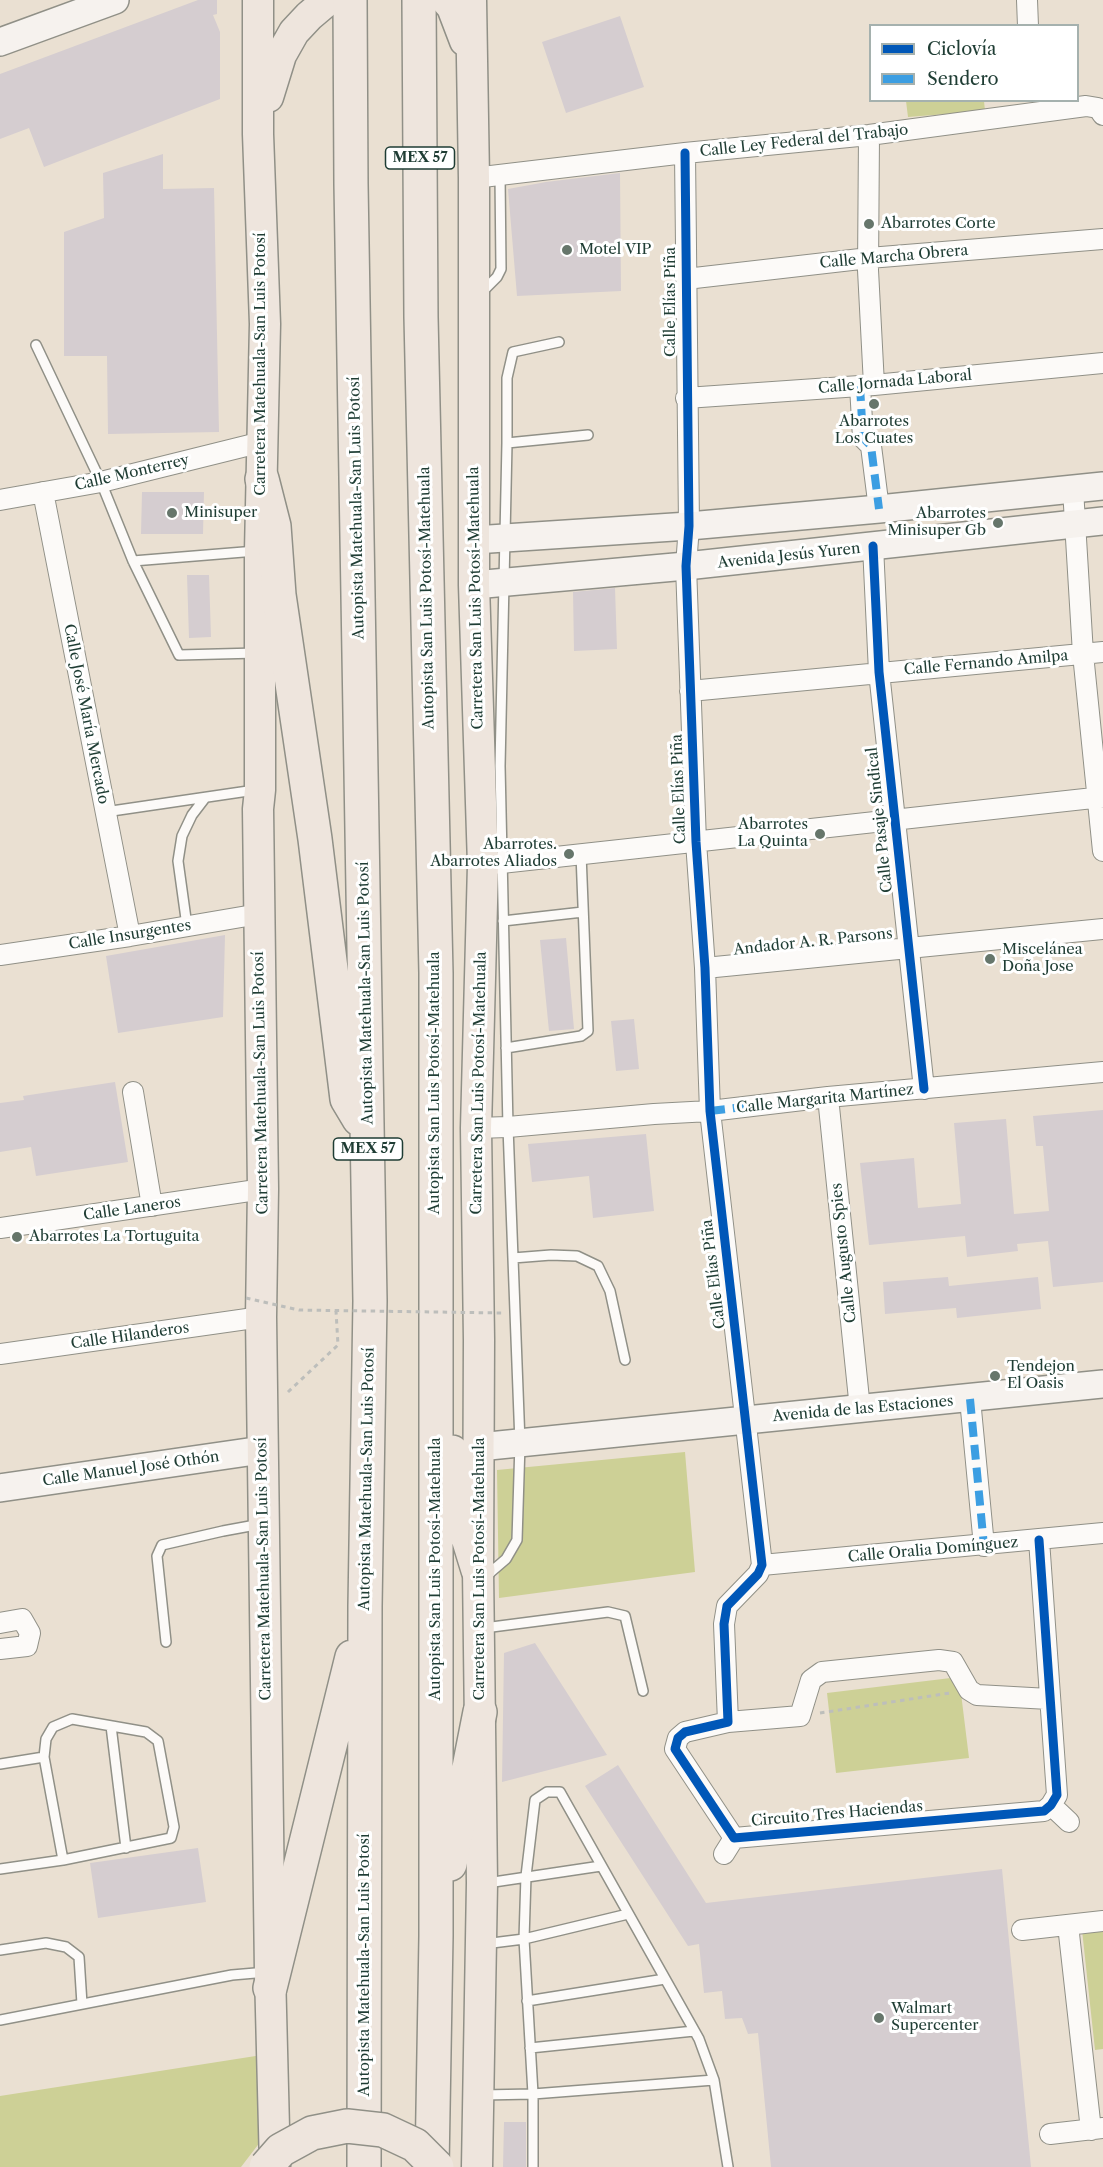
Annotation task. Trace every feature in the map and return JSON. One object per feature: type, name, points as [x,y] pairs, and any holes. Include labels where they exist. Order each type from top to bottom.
[{"type":"highway","name":"Autopista Matehuala-San Luis Potosí","points":[[350,0],[351,184],[370,1301],[365,1606],[364,2167]]},
{"type":"highway","name":"Autopista San Luis Potosí-Matehuala","points":[[419,0],[421,316],[435,962],[435,2167]]},
{"type":"highway","points":[[262,479],[274,526],[279,595],[315,839],[347,1099],[368,1134]]},
{"type":"highway","points":[[436,1361],[465,1528],[478,1576]]},
{"type":"highway","points":[[270,1980],[365,1606]]},
{"type":"highway","points":[[436,1936],[480,1712]]},
{"type":"highway","points":[[266,2167],[282,2150],[312,2133],[347,2126],[383,2130],[415,2145],[435,2167]]},
{"type":"main road","points":[[258,134],[281,55],[294,32],[328,0]]},
{"type":"main road","points":[[446,0],[452,7],[473,61]]},
{"type":"main road","name":"Carretera San Luis Potosí-Matehuala","points":[[471,0],[473,61],[487,176],[474,300],[474,585],[478,731],[492,864],[476,1128],[482,1883],[477,2167]]},
{"type":"main road","name":"Carretera Matehuala-San Luis Potosí","points":[[259,2],[258,134],[265,324],[259,653],[259,914],[263,1189],[253,1308],[262,1450],[275,2167]]},
{"type":"main road","points":[[478,731],[500,766]]},
{"type":"street","points":[[0,42],[115,0]]},
{"type":"street","points":[[1028,0],[1028,24]]},
{"type":"street","name":"Calle Ley Federal del Trabajo","points":[[487,176],[684,153],[869,135],[1032,107],[1086,106],[1101,112]]},
{"type":"street","points":[[869,135],[867,386],[863,438],[871,446],[879,509]]},
{"type":"street","name":"Calle Elías Piña","points":[[684,153],[689,526],[687,566],[696,842],[705,968],[710,1111],[745,1420]]},
{"type":"street","name":"Calle Marcha Obrera","points":[[686,279],[868,258],[1103,239]]},
{"type":"street","name":"Calle Jornada Laboral","points":[[687,398],[867,386],[1103,363]]},
{"type":"street","name":"Calle Monterrey","points":[[0,500],[100,482],[262,442]]},
{"type":"street","points":[[474,540],[689,526],[1103,486]]},
{"type":"street","points":[[1073,489],[1083,654],[1100,798],[1103,851]]},
{"type":"street","name":"Calle José María Mercado","points":[[43,492],[130,936]]},
{"type":"street","name":"Avenida Jesús Yuren","points":[[474,585],[687,566],[1103,521]]},
{"type":"street","name":"Calle Pasaje Sindical","points":[[873,546],[879,672],[924,1089]]},
{"type":"street","name":"Calle Fernando Amilpa","points":[[690,691],[1103,652]]},
{"type":"street","points":[[492,864],[1100,798]]},
{"type":"street","name":"Calle Insurgentes","points":[[1,951],[130,936],[259,914]]},
{"type":"street","name":"Andador A. R. Parsons","points":[[705,968],[1103,929]]},
{"type":"street","name":"Calle Margarita Martínez","points":[[476,1128],[710,1111],[828,1097],[1103,1072]]},
{"type":"street","points":[[133,1092],[152,1206]]},
{"type":"street","name":"Calle Augusto Spies","points":[[828,1097],[860,1409]]},
{"type":"street","name":"Calle Laneros","points":[[0,1228],[263,1189]]},
{"type":"street","name":"Calle Hilanderos","points":[[0,1354],[253,1308]]},
{"type":"street","name":"Avenida de las Estaciones","points":[[479,1447],[1103,1384]]},
{"type":"street","points":[[970,1399],[984,1545]]},
{"type":"street","points":[[745,1420],[762,1565],[758,1574],[727,1606],[724,1624],[728,1722],[800,1716],[810,1680],[822,1672],[939,1660],[952,1662],[969,1690],[977,1695],[1049,1699]]},
{"type":"street","name":"Calle Manuel José Othón","points":[[0,1488],[262,1450]]},
{"type":"street","name":"Calle Oralia Domínguez","points":[[762,1565],[1103,1533]]},
{"type":"street","points":[[1038,1540],[1057,1795],[1051,1805],[1069,1822]]},
{"type":"street","points":[[0,1623],[22,1619],[30,1633],[27,1646],[0,1649]]},
{"type":"street","name":"Circuito Tres Haciendas","points":[[728,1722],[685,1732],[678,1738],[675,1749],[729,1846],[1044,1811],[1051,1805]]},
{"type":"street","points":[[1022,1930],[1103,1921]]},
{"type":"street","points":[[1050,2134],[1097,2129],[1068,1925]]},
{"type":"lane","points":[[478,1576],[506,1559],[517,1540],[520,1443],[503,921],[492,864],[500,766],[507,378],[513,352],[559,342]]},
{"type":"lane","points":[[36,345],[100,482],[133,561],[179,655],[259,653]]},
{"type":"lane","points":[[507,443],[588,435]]},
{"type":"lane","points":[[133,561],[260,551]]},
{"type":"lane","points":[[105,812],[260,790]]},
{"type":"lane","points":[[187,926],[178,861],[182,836],[192,814],[205,798]]},
{"type":"lane","points":[[506,1048],[581,1036],[588,1031],[580,854]]},
{"type":"lane","points":[[503,921],[583,912]]},
{"type":"lane","points":[[513,1258],[551,1255],[577,1256],[598,1266],[610,1291],[625,1360]]},
{"type":"lane","points":[[166,1642],[157,1556],[162,1545],[263,1524]]},
{"type":"lane","points":[[479,1629],[608,1612],[625,1616],[643,1691]]},
{"type":"lane","points":[[0,1869],[63,1860],[171,1838],[174,1827],[158,1741],[146,1732],[72,1719],[53,1727],[46,1738],[44,1757],[63,1860]]},
{"type":"lane","points":[[111,1726],[126,1848]]},
{"type":"lane","points":[[0,1764],[44,1757]]},
{"type":"lane","points":[[533,2167],[533,2094],[524,1939],[526,1876],[535,1800],[547,1792],[560,1792],[699,2039],[714,2080],[728,2167]]},
{"type":"lane","points":[[482,1883],[601,1866]]},
{"type":"lane","points":[[481,1944],[524,1939],[628,1914]]},
{"type":"lane","points":[[0,1950],[46,1943],[66,1947],[79,1957],[82,2004]]},
{"type":"lane","points":[[0,2020],[232,1976],[270,1980]]},
{"type":"lane","points":[[527,2001],[665,1979]]},
{"type":"lane","points":[[530,2048],[694,2031]]},
{"type":"lane","points":[[477,2095],[533,2094],[714,2080]]},
{"type":"path","points":[[253,1308],[503,1313]]},
{"type":"path","points":[[288,1392],[338,1345],[336,1311]]},
{"type":"path","points":[[800,1716],[969,1690]]},
{"type":"green space","points":[[906,102],[984,102],[985,111],[908,117]]},
{"type":"green space","points":[[685,1452],[695,1572],[499,1598],[497,1470]]},
{"type":"green space","points":[[959,1677],[969,1758],[836,1773],[827,1693]]},
{"type":"green space","points":[[1103,1928],[1103,2049],[1095,2050],[1082,1930]]},
{"type":"green space","points":[[262,2055],[264,2137],[241,2167],[0,2167],[0,2096]]},
{"type":"building","points":[[198,0],[217,0],[217,14],[213,15],[220,32],[220,99],[44,167],[29,128],[0,139],[0,74]]},
{"type":"building","points":[[620,16],[644,87],[566,113],[542,42]]},
{"type":"building","points":[[163,154],[163,189],[214,188],[219,432],[108,434],[107,356],[64,356],[64,232],[104,218],[103,173]]},
{"type":"building","name":"Motel VIP","points":[[620,173],[621,291],[517,296],[508,189]]},
{"type":"building","name":"Minisuper","points":[[142,492],[204,492],[203,534],[141,534]]},
{"type":"building","points":[[187,575],[209,575],[211,637],[189,638]]},
{"type":"building","points":[[615,588],[617,649],[574,651],[573,592]]},
{"type":"building","points":[[225,935],[223,1017],[118,1033],[106,956]]},
{"type":"building","points":[[566,938],[574,1029],[549,1031],[540,940]]},
{"type":"building","points":[[634,1019],[639,1069],[616,1071],[611,1021]]},
{"type":"building","points":[[115,1082],[128,1162],[36,1176],[31,1147],[0,1152],[0,1103],[24,1100],[23,1096]]},
{"type":"building","points":[[1103,1110],[1103,1282],[1053,1287],[1048,1241],[1017,1244],[1018,1251],[967,1257],[965,1236],[869,1245],[860,1163],[914,1158],[918,1208],[961,1204],[954,1123],[1006,1119],[1014,1214],[1049,1211],[1043,1146],[1036,1146],[1033,1116]]},
{"type":"building","points":[[646,1134],[654,1211],[593,1218],[589,1176],[532,1182],[528,1144]]},
{"type":"building","points":[[948,1277],[949,1286],[1038,1277],[1041,1309],[957,1318],[956,1308],[885,1314],[883,1282]]},
{"type":"building","points":[[535,1643],[607,1755],[502,1782],[504,1653]]},
{"type":"building","name":"Walmart Supercenter","points":[[618,1765],[706,1903],[1002,1869],[1031,2167],[771,2167],[758,2033],[748,2034],[742,2018],[725,2019],[722,1991],[704,1993],[699,1944],[688,1946],[585,1786]]},
{"type":"building","points":[[198,1848],[206,1902],[98,1918],[90,1863]]},
{"type":"building","points":[[504,2122],[526,2122],[526,2167],[503,2167]]},
{"type":"marked path","points":[[860,386],[863,438],[871,446],[879,509]]},
{"type":"marked path","points":[[710,1111],[828,1097]]},
{"type":"marked path","points":[[970,1399],[984,1546]]},
{"type":"cycle path","points":[[685,153],[689,526],[686,566],[696,842],[705,968],[710,1111],[762,1565],[758,1574],[727,1606],[724,1624],[728,1722],[685,1732],[678,1738],[675,1749],[734,1838],[1044,1811],[1051,1805],[1057,1795],[1039,1540]]},
{"type":"cycle path","points":[[873,546],[879,672],[924,1089]]},
{"type":"place","name":"Abarrotes Corte","points":[[869,224]]},
{"type":"place","name":"Motel VIP","points":[[567,250]]},
{"type":"place","name":"Abarrotes Los Cuates","points":[[874,404]]},
{"type":"place","name":"Minisuper","points":[[172,513]]},
{"type":"place","name":"Abarrotes Minisuper Gb","points":[[998,523]]},
{"type":"place","name":"Abarrotes La Quinta","points":[[820,834]]},
{"type":"place","name":"Abarrotes. Abarrotes Aliados","points":[[569,854]]},
{"type":"place","name":"Miscelánea Doña Jose","points":[[990,959]]},
{"type":"place","name":"Abarrotes La Tortuguita","points":[[17,1237]]},
{"type":"place","name":"Tendejon El Oasis","points":[[995,1376]]},
{"type":"place","name":"Walmart Supercenter","points":[[879,2018]]}]
